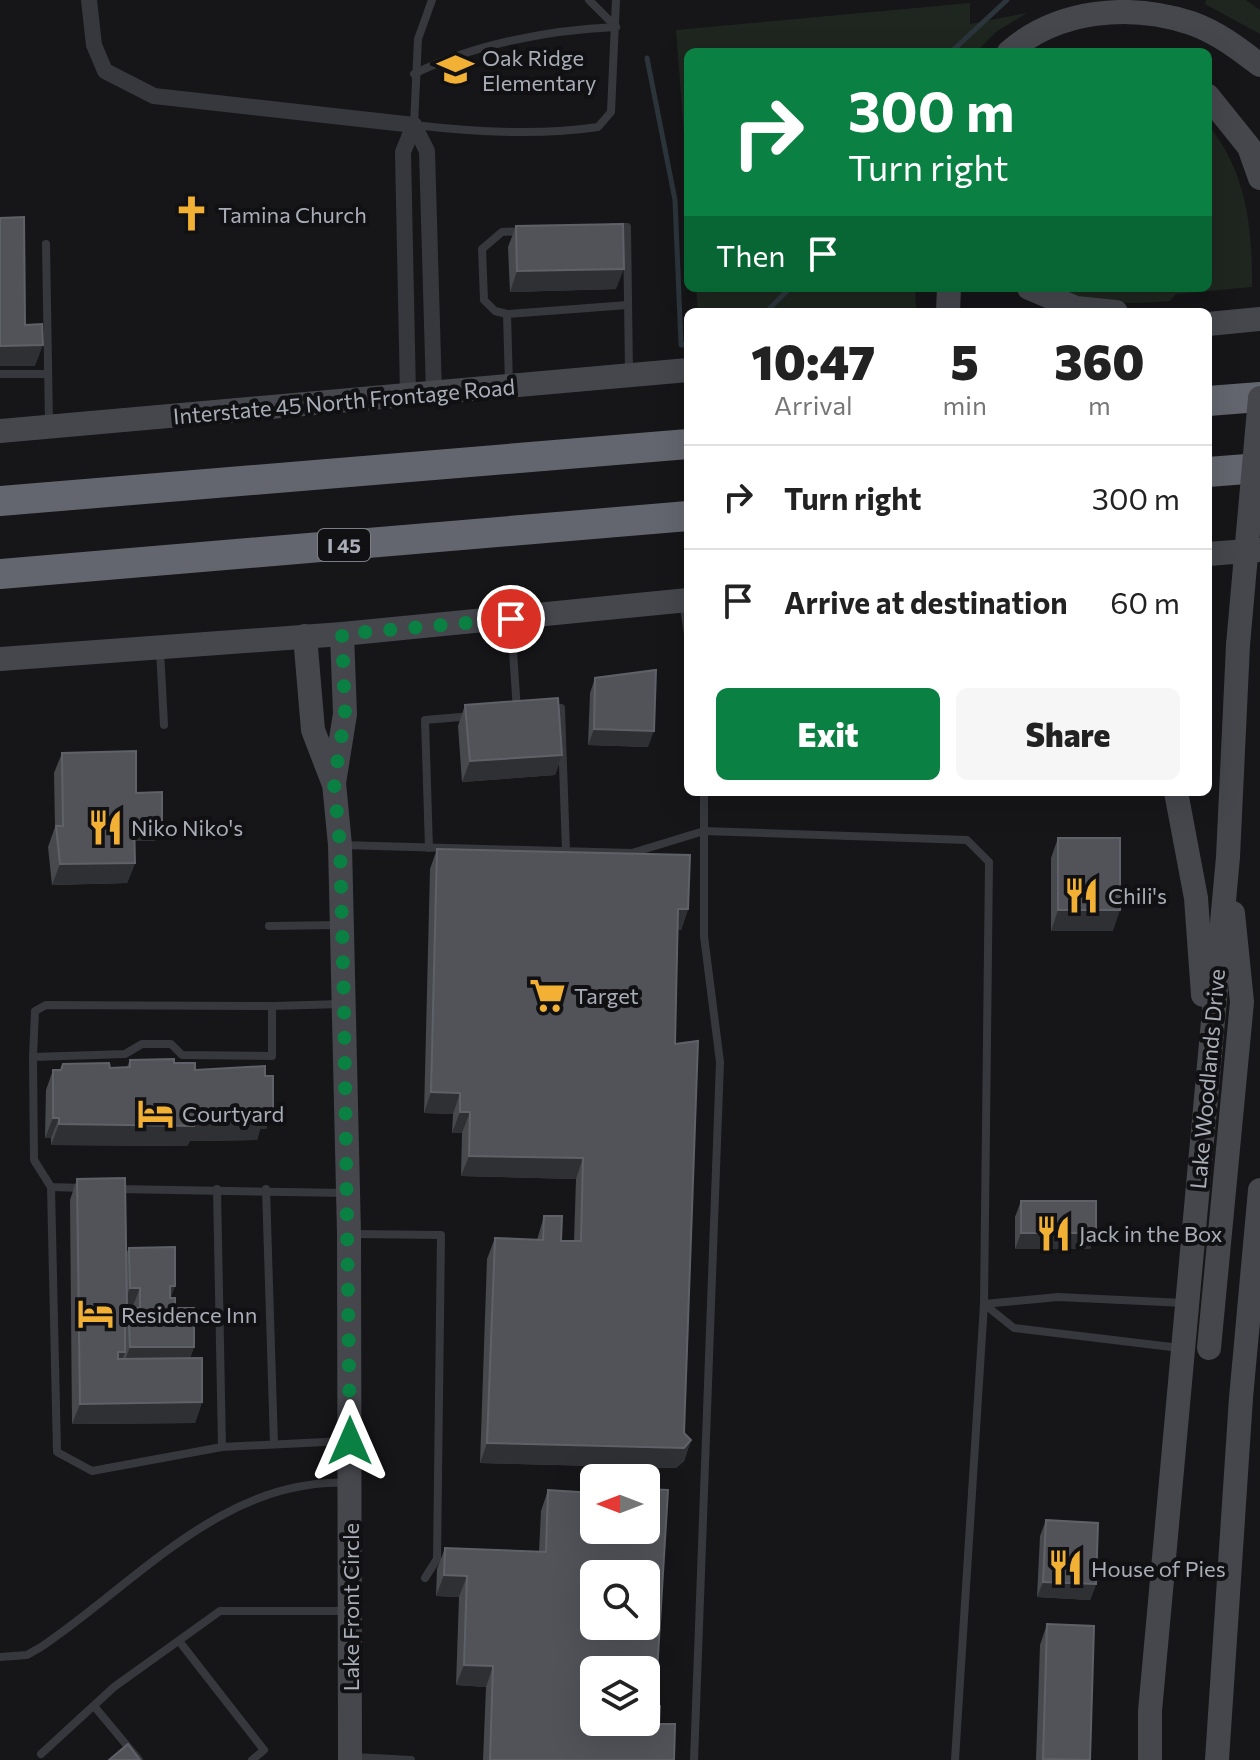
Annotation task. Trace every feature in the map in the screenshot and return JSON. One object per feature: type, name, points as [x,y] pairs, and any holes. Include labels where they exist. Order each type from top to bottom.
[{"type":"highway","points":[[1212,401],[1260,398]]},
{"type":"highway","points":[[0,501],[684,444]]},
{"type":"highway","points":[[1212,472],[1260,468]]},
{"type":"highway","name":"I 45","points":[[0,574],[684,516]]},
{"type":"main road","points":[[1013,48],[1062,21],[1105,12],[1146,13],[1193,24],[1228,42],[1260,65]]},
{"type":"main road","points":[[1212,101],[1249,147],[1260,178]]},
{"type":"main road","points":[[1038,292],[1076,308]]},
{"type":"main road","points":[[1215,322],[1260,319]]},
{"type":"main road","name":"Interstate 45 North Frontage Road","points":[[0,431],[684,370]]},
{"type":"main road","name":"Lake Woodlands Drive","points":[[1150,1760],[1150,1711],[1180,1348],[1228,857],[1238,645],[1260,398]]},
{"type":"main road","points":[[1212,554],[1260,550]]},
{"type":"main road","points":[[0,659],[342,634],[684,601]]},
{"type":"main road","name":"Lake Front Circle","points":[[342,634],[345,714],[334,783],[340,845],[349,1234],[350,1758]]},
{"type":"main road","name":"Lake Front Circle","points":[[305,636],[313,730],[334,783]]},
{"type":"main road","points":[[1177,796],[1196,898],[1204,1010],[1203,1123]]},
{"type":"main road","points":[[1209,1348],[1242,1002],[1228,857]]},
{"type":"main road","points":[[1217,1760],[1252,1348],[1260,1190]]},
{"type":"main road","points":[[1185,1303],[1255,1306]]},
{"type":"main road","points":[[1180,1348],[1252,1348]]},
{"type":"street","points":[[89,0],[94,45],[105,71],[154,96],[414,125]]},
{"type":"street","points":[[414,125],[427,151],[434,393]]},
{"type":"street","points":[[408,395],[403,152],[414,125]]},
{"type":"lane","points":[[432,0],[418,39],[414,125],[472,130],[576,131],[598,127],[611,112],[616,0]]},
{"type":"lane","points":[[589,0],[616,27]]},
{"type":"lane","points":[[414,74],[448,57],[581,29],[616,27]]},
{"type":"lane","points":[[595,228],[627,227],[629,376]]},
{"type":"lane","points":[[533,231],[502,232],[482,249],[484,300],[495,311],[507,314],[628,305]]},
{"type":"lane","points":[[46,244],[49,426]]},
{"type":"lane","points":[[507,314],[509,386]]},
{"type":"lane","points":[[0,374],[48,374]]},
{"type":"lane","points":[[511,619],[517,712]]},
{"type":"lane","points":[[159,646],[164,725]]},
{"type":"lane","points":[[501,713],[561,708],[566,851]]},
{"type":"lane","points":[[429,848],[425,720],[486,715]]},
{"type":"lane","points":[[694,1760],[720,1062],[704,936],[704,796]]},
{"type":"lane","points":[[340,845],[632,853],[704,831],[967,840],[989,862],[984,1304],[955,1760]]},
{"type":"lane","points":[[269,926],[342,925]]},
{"type":"lane","points":[[344,1004],[46,1005],[35,1011],[34,1160],[51,1187],[57,1452],[92,1471],[222,1447],[350,1441]]},
{"type":"lane","points":[[171,1058],[182,1055],[272,1056],[272,1006]]},
{"type":"lane","points":[[125,1054],[142,1044],[171,1044],[182,1055]]},
{"type":"lane","points":[[33,1057],[125,1054],[137,1060]]},
{"type":"lane","points":[[51,1187],[93,1188]]},
{"type":"lane","points":[[107,1189],[266,1189],[348,1193]]},
{"type":"lane","points":[[217,1189],[222,1447]]},
{"type":"lane","points":[[266,1189],[274,1444]]},
{"type":"lane","points":[[349,1234],[441,1235],[437,1559],[425,1578]]},
{"type":"lane","points":[[984,1304],[1058,1297],[1185,1303]]},
{"type":"lane","points":[[984,1304],[1014,1328],[1180,1348]]},
{"type":"lane","points":[[0,1657],[27,1655],[41,1647],[179,1540],[224,1515],[301,1486],[351,1484]]},
{"type":"lane","points":[[41,1754],[94,1706],[220,1611],[351,1611]]},
{"type":"lane","points":[[179,1641],[264,1750],[252,1760]]},
{"type":"lane","points":[[94,1706],[139,1760]]},
{"type":"lane","points":[[350,1758],[411,1760]]},
{"type":"shaded area","points":[[1206,0],[1246,0],[1260,10],[1260,34],[1205,4]]},
{"type":"shaded area","points":[[970,3],[970,24],[1027,13],[996,32],[980,48],[684,48],[684,135],[676,30]]},
{"type":"shaded area","points":[[1212,131],[1231,161],[1245,201],[1251,244],[1252,287],[1212,291]]},
{"type":"shaded area","points":[[696,292],[915,292],[916,308],[698,308]]},
{"type":"shaded area","points":[[1065,292],[1198,292],[1176,294],[1170,301],[1140,303],[1111,302]]},
{"type":"building","points":[[24,217],[25,325],[42,324],[43,345],[0,346],[0,218]]},
{"type":"building","points":[[623,224],[624,269],[517,271],[516,226]]},
{"type":"building","points":[[656,670],[654,731],[594,729],[595,678]]},
{"type":"building","points":[[558,698],[562,755],[470,761],[465,705]]},
{"type":"building","name":"Niko Niko's","points":[[136,751],[136,793],[162,792],[162,820],[134,821],[135,863],[60,864],[56,826],[63,826],[62,753]]},
{"type":"building","name":"Chili's","points":[[1058,838],[1120,838],[1120,910],[1058,910]]},
{"type":"building","points":[[437,849],[690,855],[688,909],[678,909],[675,1044],[698,1041],[684,1433],[691,1440],[684,1448],[487,1443],[495,1238],[543,1240],[544,1216],[562,1216],[561,1241],[581,1241],[583,1158],[469,1156],[470,1112],[460,1112],[460,1093],[431,1092]]},
{"type":"building","name":"Courtyard","points":[[174,1059],[174,1063],[195,1063],[195,1070],[265,1066],[265,1076],[273,1076],[273,1109],[264,1109],[264,1119],[197,1120],[194,1126],[59,1124],[59,1118],[53,1118],[53,1070],[61,1070],[63,1064],[109,1063],[110,1068],[130,1067],[130,1060]]},
{"type":"building","name":"Residence Inn","points":[[125,1178],[127,1308],[140,1308],[140,1288],[130,1288],[129,1248],[175,1247],[175,1286],[170,1286],[170,1298],[175,1298],[175,1308],[194,1308],[194,1347],[130,1347],[129,1323],[125,1323],[125,1352],[118,1352],[118,1359],[202,1358],[202,1402],[80,1404],[77,1179]]},
{"type":"building","points":[[1021,1201],[1096,1201],[1096,1233],[1021,1233]]},
{"type":"building","points":[[548,1490],[580,1492],[580,1544],[660,1544],[660,1490],[668,1490],[660,1623],[660,1560],[580,1560],[580,1640],[659,1640],[658,1656],[580,1656],[580,1736],[660,1736],[660,1724],[675,1724],[674,1760],[490,1760],[493,1666],[464,1665],[467,1576],[444,1575],[445,1548],[546,1552]]},
{"type":"building","name":"House of Pies","points":[[1046,1520],[1098,1523],[1096,1584],[1043,1582]]},
{"type":"building","points":[[1047,1624],[1094,1626],[1090,1760],[1043,1759]]},
{"type":"building","points":[[128,1744],[140,1760],[109,1760]]},
{"type":"waterway","points":[[955,48],[1007,0]]},
{"type":"waterway","points":[[647,58],[675,200],[681,345],[684,345]]},
{"type":"waterway","points":[[770,308],[786,292]]},
{"type":"place","name":"Oak Ridge Elementary","points":[[456,70]]},
{"type":"place","name":"Tamina Church","points":[[192,214]]},
{"type":"place","name":"Niko Niko's","points":[[105,827]]},
{"type":"place","name":"Chili's","points":[[1082,895]]},
{"type":"place","name":"Target","points":[[548,995]]},
{"type":"place","name":"Courtyard","points":[[156,1113]]},
{"type":"place","name":"Jack in the Box","points":[[1053,1233]]},
{"type":"place","name":"Residence Inn","points":[[95,1314]]},
{"type":"place","name":"House of Pies","points":[[1065,1568]]},
{"type":"route","points":[[350,1441],[344,1004],[340,845],[334,783],[345,714],[342,634],[511,619]]}]
